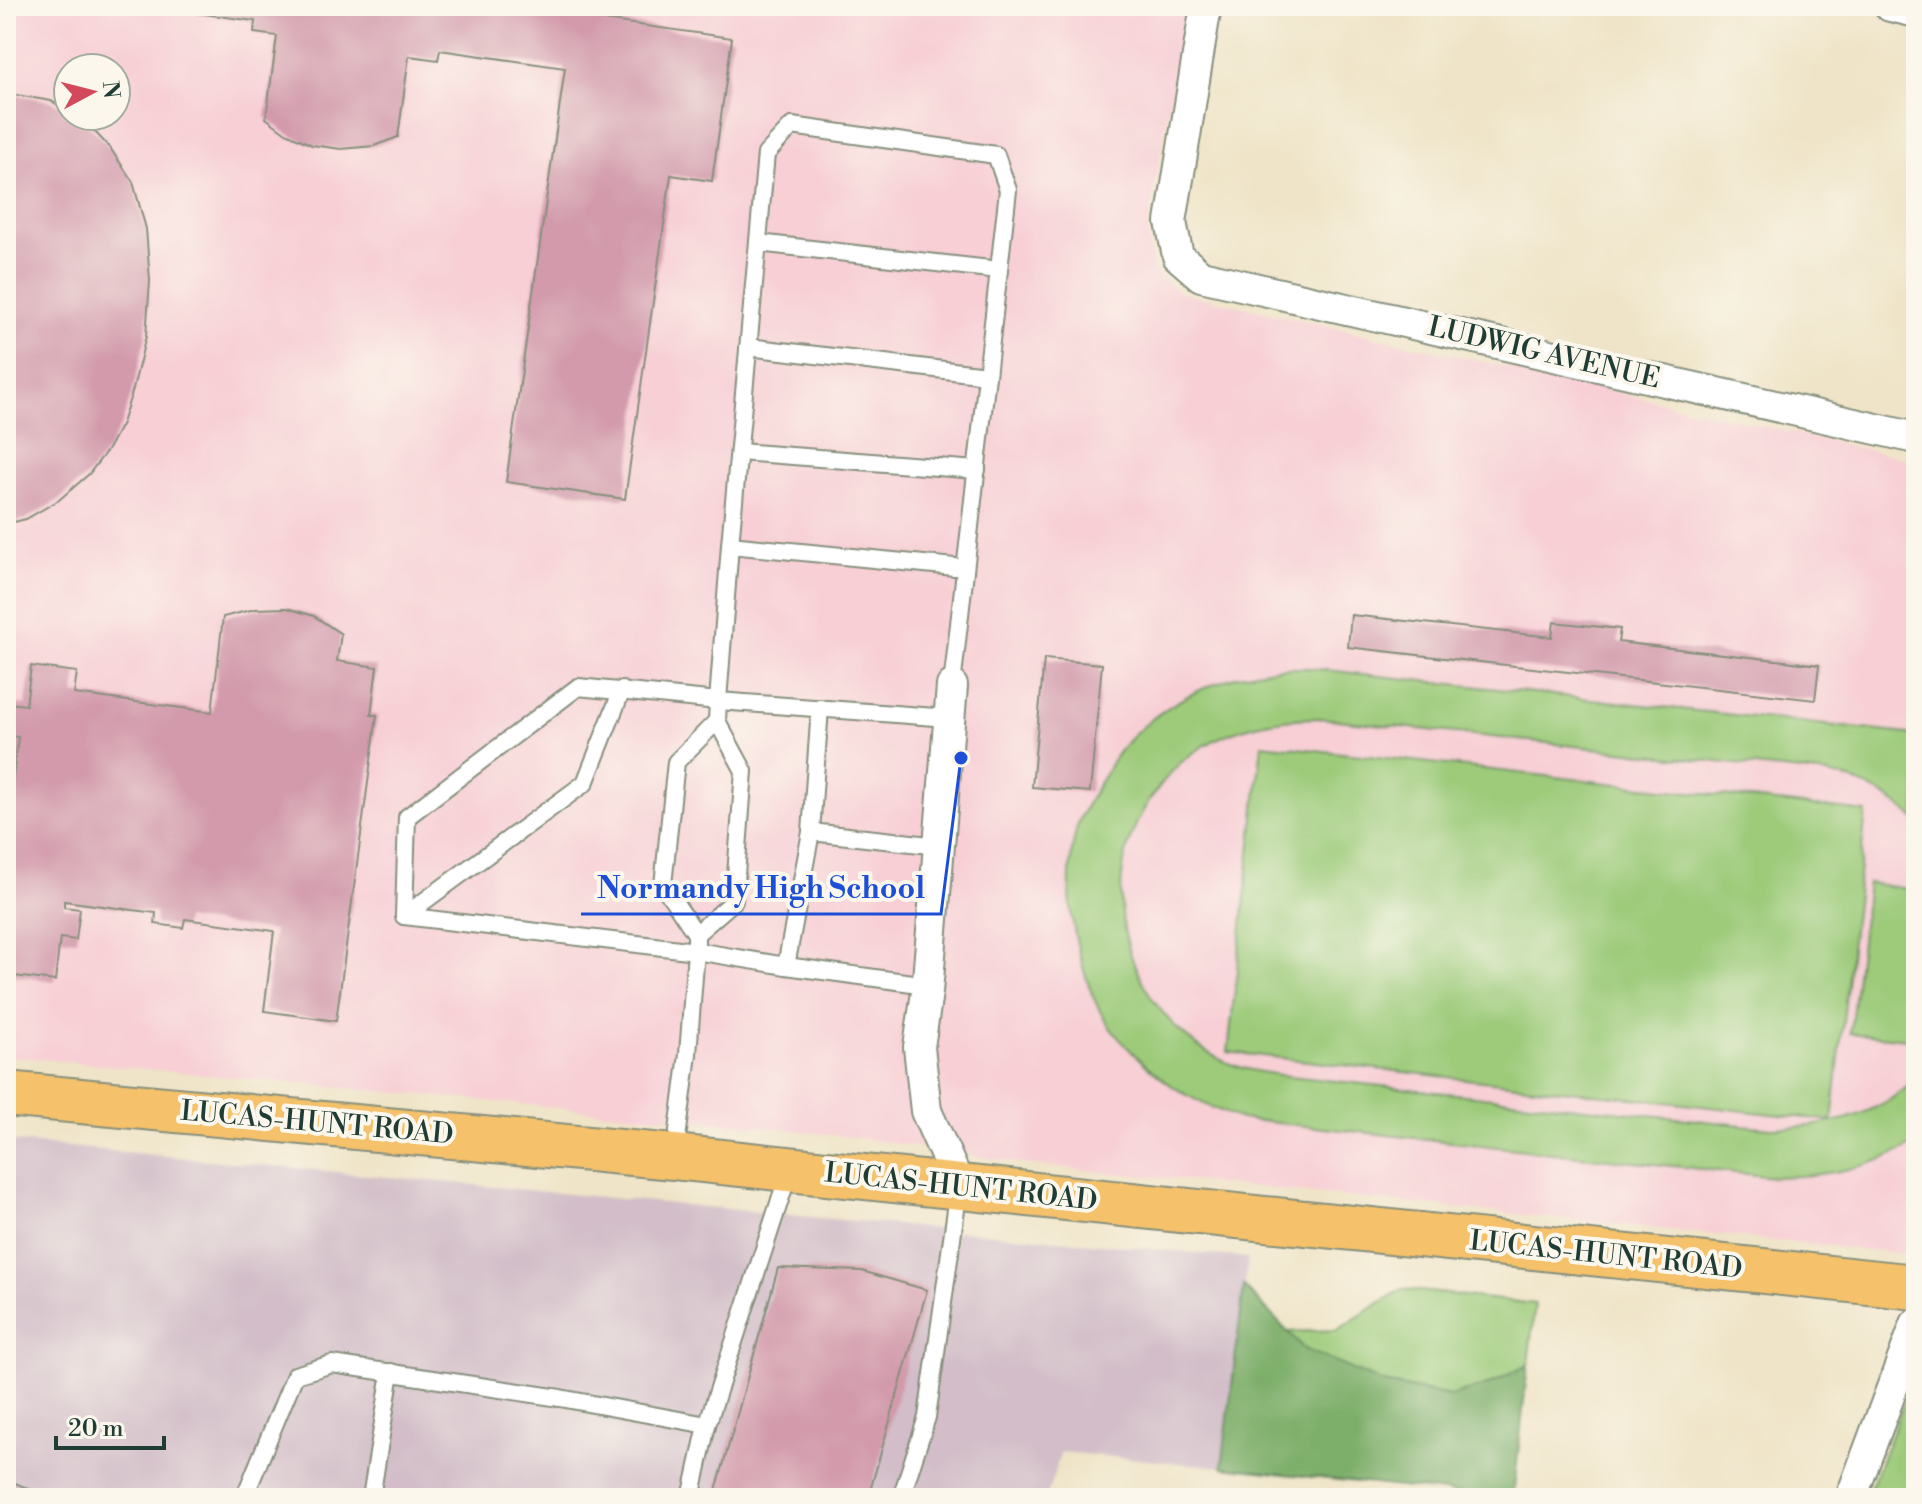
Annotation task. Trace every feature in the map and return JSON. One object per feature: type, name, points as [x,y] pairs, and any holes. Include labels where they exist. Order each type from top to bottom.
[{"type":"main road","name":"LUCAS-HUNT ROAD","points":[[6,1094],[790,1168],[1916,1287]]},
{"type":"street","name":"LUDWIG AVENUE","points":[[1206,6],[1171,222],[1178,256],[1201,276],[1916,438]]},
{"type":"street","points":[[1890,6],[1916,12]]},
{"type":"street","points":[[952,686],[919,1047],[926,1111],[960,1187]]},
{"type":"street","points":[[1851,1498],[1916,1324]]},
{"type":"lane","points":[[696,942],[734,901],[744,771],[717,721],[718,701],[766,154],[792,126],[996,155],[1008,190],[952,686]]},
{"type":"lane","points":[[758,243],[999,270]]},
{"type":"lane","points":[[748,347],[987,375]]},
{"type":"lane","points":[[739,452],[977,470]]},
{"type":"lane","points":[[730,545],[965,568]]},
{"type":"lane","points":[[404,916],[407,817],[578,687],[949,718]]},
{"type":"lane","points":[[404,916],[585,783],[622,690]]},
{"type":"lane","points":[[786,966],[811,832],[820,708]]},
{"type":"lane","points":[[674,1157],[688,1054],[696,942],[663,885],[676,762],[717,721]]},
{"type":"lane","points":[[811,832],[939,846]]},
{"type":"lane","points":[[404,916],[696,942],[786,966],[927,985]]},
{"type":"lane","points":[[691,1498],[707,1425],[790,1168]]},
{"type":"lane","points":[[901,1498],[927,1417],[960,1187]]},
{"type":"lane","points":[[244,1498],[295,1375],[332,1364],[560,1398],[707,1425]]},
{"type":"lane","points":[[371,1498],[391,1372]]},
{"type":"shaded area","points":[[6,6],[1187,6],[1147,232],[1154,270],[1179,292],[1916,461],[1916,1255],[1023,1164],[882,1141],[775,1128],[6,1056]]},
{"type":"shaded area","points":[[6,1141],[1248,1258],[1222,1467],[1061,1452],[1046,1498],[6,1498]]},
{"type":"green space","points":[[1281,668],[1308,668],[1916,735],[1916,820],[1876,791],[1828,774],[1320,718],[1270,722],[1238,730],[1193,753],[1165,780],[1151,798],[1133,833],[1123,870],[1121,907],[1128,944],[1141,979],[1161,1011],[1188,1038],[1228,1063],[1273,1074],[1770,1128],[1829,1123],[1866,1112],[1884,1103],[1916,1079],[1916,1143],[1882,1159],[1847,1170],[1774,1177],[1241,1119],[1196,1100],[1171,1085],[1118,1037],[1104,1018],[1091,991],[1079,953],[1071,906],[1071,859],[1077,827],[1116,755],[1155,717],[1214,684]]},
{"type":"green space","points":[[1262,744],[1866,812],[1832,1121],[1228,1052]]},
{"type":"green space","points":[[1868,883],[1916,890],[1916,1040],[1850,1033]]},
{"type":"green space","points":[[1244,1286],[1304,1349],[1383,1383],[1450,1396],[1488,1385],[1528,1365],[1513,1498],[1222,1467]]},
{"type":"green space","points":[[1402,1289],[1535,1304],[1528,1365],[1488,1385],[1450,1396],[1383,1383],[1304,1349],[1288,1332],[1337,1330]]},
{"type":"green space","points":[[1916,1372],[1916,1498],[1866,1498]]},
{"type":"building","points":[[161,6],[576,6],[575,16],[732,38],[712,181],[671,175],[625,499],[506,482],[565,68],[440,50],[438,60],[409,56],[398,137],[374,146],[341,149],[312,145],[286,133],[266,118],[277,36],[254,33],[255,21]]},
{"type":"building","points":[[11,94],[51,101],[52,132],[95,132],[110,148],[133,182],[146,229],[150,281],[146,336],[133,389],[122,423],[108,449],[89,474],[59,500],[26,519],[6,524],[6,96]]},
{"type":"building","points":[[287,608],[314,616],[341,634],[337,661],[377,667],[371,715],[377,715],[336,1021],[264,1011],[274,931],[185,919],[183,928],[155,924],[156,913],[64,901],[64,907],[80,909],[76,940],[60,938],[55,981],[6,975],[6,833],[18,737],[6,735],[6,719],[8,703],[26,705],[31,666],[77,672],[74,694],[212,712],[223,617],[255,609]]},
{"type":"building","points":[[1351,615],[1552,637],[1554,622],[1620,629],[1618,642],[1819,665],[1815,700],[1348,647]]},
{"type":"building","points":[[1044,659],[1102,664],[1090,792],[1032,787]]},
{"type":"building","points":[[778,1268],[862,1271],[927,1290],[868,1498],[714,1498]]},
{"type":"building","points":[[6,1479],[50,1498],[6,1498]]},
{"type":"place","name":"Normandy High School","points":[[961,758]]}]
